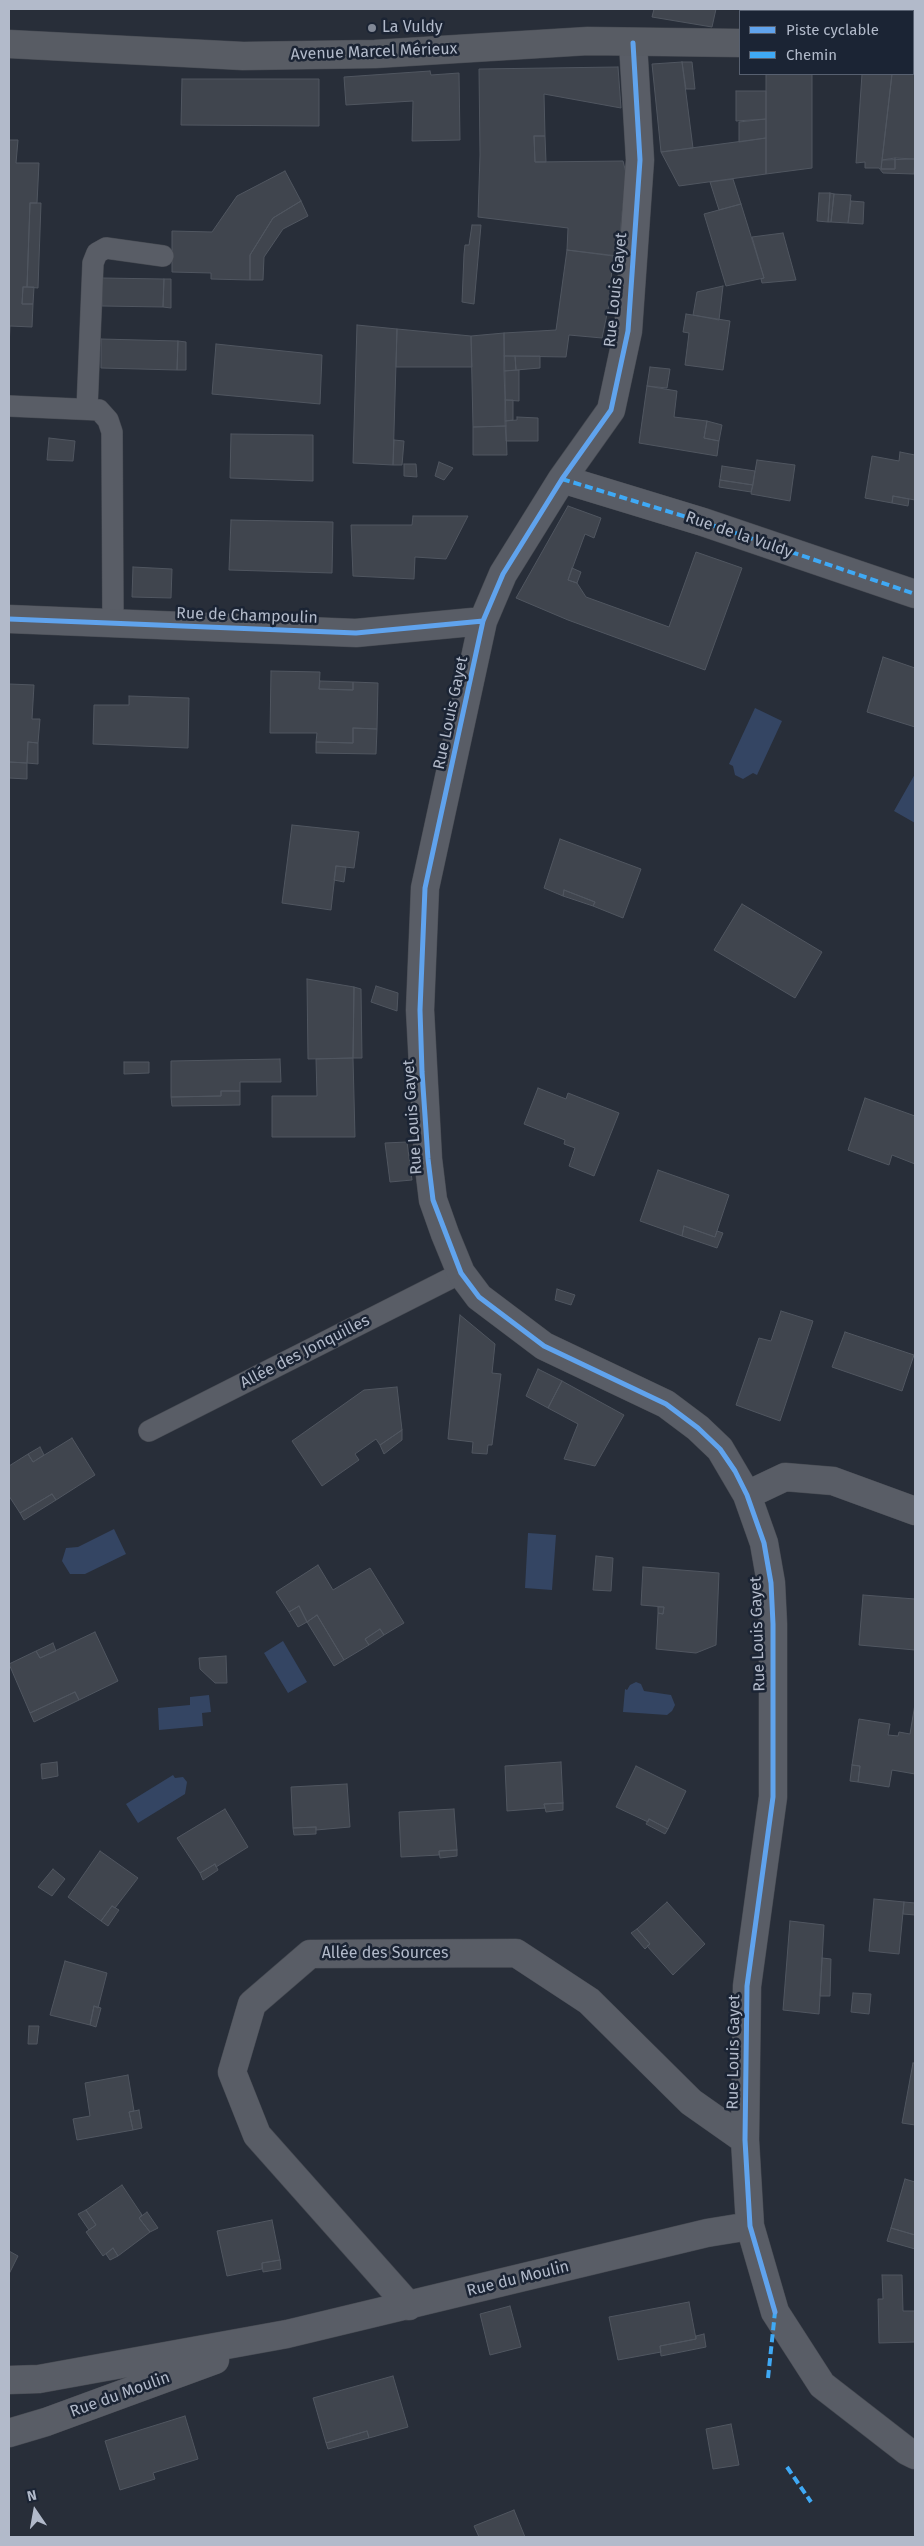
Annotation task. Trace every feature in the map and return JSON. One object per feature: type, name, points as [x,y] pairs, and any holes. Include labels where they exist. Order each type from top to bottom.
[{"type":"main road","name":"Avenue Marcel Mérieux","points":[[9,44],[243,56],[375,54],[588,41],[739,43]]},
{"type":"street","name":"Rue Louis Gayet","points":[[633,43],[640,160],[628,331],[611,410],[562,479],[503,574],[483,621],[425,888],[420,1010],[428,1159],[433,1200],[461,1273],[479,1297],[544,1346],[666,1404],[698,1428],[720,1449],[747,1495],[764,1543],[772,1583],[773,1758],[773,1797],[747,1986],[745,2140],[750,2226],[775,2312],[822,2385],[907,2451],[915,2455]]},
{"type":"street","name":"Rue de la Vuldy","points":[[562,479],[703,522],[915,594]]},
{"type":"street","name":"Rue de Champoulin","points":[[9,619],[356,633],[483,621]]},
{"type":"street","points":[[747,1495],[785,1476],[833,1481],[915,1512]]},
{"type":"street","name":"Allée des Sources","points":[[409,2306],[257,2136],[232,2072],[252,2004],[310,1954],[516,1953],[590,2001],[691,2102],[745,2140]]},
{"type":"street","name":"Rue du Moulin","points":[[9,2380],[39,2379],[287,2334],[707,2233],[750,2226]]},
{"type":"street","name":"Rue du Moulin","points":[[9,2433],[46,2422],[287,2334]]},
{"type":"lane","points":[[87,409],[93,263],[97,253],[106,248],[163,256]]},
{"type":"lane","points":[[9,406],[99,410],[108,420],[112,432],[112,623]]},
{"type":"lane","name":"Allée des Jonquilles","points":[[149,1431],[461,1273]]},
{"type":"water","points":[[755,708],[782,721],[757,775],[753,773],[743,779],[735,775],[733,766],[729,764]]},
{"type":"water","points":[[915,774],[915,823],[894,811]]},
{"type":"water","points":[[114,1529],[126,1554],[85,1574],[70,1574],[62,1561],[66,1548],[78,1547]]},
{"type":"water","points":[[528,1533],[556,1535],[552,1590],[525,1588]]},
{"type":"water","points":[[283,1641],[307,1682],[288,1693],[264,1653]]},
{"type":"water","points":[[636,1682],[641,1684],[644,1691],[671,1695],[675,1705],[672,1711],[667,1715],[623,1712],[625,1689],[627,1690],[630,1685]]},
{"type":"water","points":[[209,1695],[211,1712],[202,1713],[203,1726],[159,1730],[158,1708],[190,1705],[190,1697]]},
{"type":"water","points":[[173,1775],[175,1778],[183,1777],[187,1782],[185,1794],[138,1823],[126,1804]]},
{"type":"building","points":[[654,9],[716,9],[712,27],[652,17]]},
{"type":"building","points":[[777,9],[805,9],[805,10]]},
{"type":"building","points":[[805,9],[840,9],[840,10]]},
{"type":"building","points":[[840,9],[872,9],[872,10]]},
{"type":"building","points":[[682,62],[693,148],[661,152],[652,64]]},
{"type":"building","points":[[682,62],[692,62],[695,89],[686,89]]},
{"type":"building","points":[[915,64],[915,159],[882,160],[892,75],[914,75]]},
{"type":"building","points":[[618,67],[621,108],[544,94],[545,136],[534,136],[535,162],[623,161],[626,173],[618,256],[567,250],[568,228],[478,217],[480,155],[479,69]]},
{"type":"building","points":[[430,71],[431,75],[459,73],[460,140],[412,141],[413,101],[346,105],[344,77]]},
{"type":"building","points":[[766,75],[812,75],[812,168],[766,174]]},
{"type":"building","points":[[862,75],[892,75],[881,169],[895,169],[895,158],[915,159],[914,174],[883,173],[879,168],[865,168],[865,162],[856,163]]},
{"type":"building","points":[[182,79],[319,79],[319,126],[181,125]]},
{"type":"building","points":[[736,91],[766,91],[766,119],[736,121]]},
{"type":"building","points":[[766,119],[766,138],[739,142],[739,122]]},
{"type":"building","points":[[534,136],[545,136],[546,162],[535,162]]},
{"type":"building","points":[[766,138],[766,174],[679,186],[661,152]]},
{"type":"building","points":[[9,140],[18,140],[16,163],[39,163],[37,203],[30,203],[27,287],[23,287],[22,304],[33,304],[32,327],[10,326],[9,348]]},
{"type":"building","points":[[895,158],[895,169],[881,169],[882,160]]},
{"type":"building","points":[[285,171],[301,201],[273,218],[250,255],[250,280],[211,279],[211,273],[172,272],[172,231],[212,232],[237,196]]},
{"type":"building","points":[[733,179],[741,204],[719,210],[710,182]]},
{"type":"building","points":[[819,193],[830,193],[828,222],[817,221]]},
{"type":"building","points":[[830,193],[834,194],[831,222],[828,222]]},
{"type":"building","points":[[834,194],[851,195],[848,223],[831,222]]},
{"type":"building","points":[[301,201],[308,216],[283,229],[264,257],[263,280],[250,280],[250,255],[273,218]]},
{"type":"building","points":[[851,201],[864,202],[863,224],[848,223]]},
{"type":"building","points":[[30,203],[41,203],[38,288],[27,287]]},
{"type":"building","points":[[741,204],[764,278],[726,286],[704,214]]},
{"type":"building","points":[[472,225],[481,225],[474,304],[462,302],[465,245],[469,245]]},
{"type":"building","points":[[783,233],[796,280],[762,283],[761,279],[764,278],[752,237]]},
{"type":"building","points":[[567,250],[613,256],[609,305],[602,338],[569,335],[566,357],[504,356],[504,333],[556,330]]},
{"type":"building","points":[[102,278],[164,279],[163,307],[102,306]]},
{"type":"building","points":[[164,279],[171,279],[171,308],[163,307]]},
{"type":"building","points":[[723,286],[719,320],[693,315],[697,292]]},
{"type":"building","points":[[23,287],[34,287],[33,304],[22,304]]},
{"type":"building","points":[[686,314],[730,321],[723,370],[685,365],[689,333],[683,332]]},
{"type":"building","points":[[357,325],[397,329],[393,465],[353,463]]},
{"type":"building","points":[[397,329],[471,336],[472,367],[396,367]]},
{"type":"building","points":[[504,333],[506,426],[473,427],[471,336]]},
{"type":"building","points":[[101,339],[178,341],[177,370],[101,368]]},
{"type":"building","points":[[178,341],[186,342],[186,370],[177,370]]},
{"type":"building","points":[[216,344],[322,355],[320,404],[212,394]]},
{"type":"building","points":[[504,356],[515,356],[516,370],[504,371]]},
{"type":"building","points":[[515,356],[540,356],[540,368],[516,370]]},
{"type":"building","points":[[650,367],[670,369],[667,388],[647,386]]},
{"type":"building","points":[[519,370],[519,401],[505,400],[504,371]]},
{"type":"building","points":[[647,386],[677,391],[674,417],[707,421],[704,438],[719,441],[717,456],[639,443]]},
{"type":"building","points":[[505,400],[513,400],[513,420],[505,421]]},
{"type":"building","points":[[517,417],[538,418],[538,441],[506,441],[505,421],[517,420]]},
{"type":"building","points":[[707,421],[722,425],[719,441],[704,438]]},
{"type":"building","points":[[506,426],[507,455],[473,455],[473,427]]},
{"type":"building","points":[[231,434],[313,435],[313,481],[230,478]]},
{"type":"building","points":[[49,438],[75,441],[73,461],[47,460]]},
{"type":"building","points":[[394,440],[404,441],[402,465],[393,465]]},
{"type":"building","points":[[900,452],[915,455],[915,500],[893,496],[892,503],[865,498],[872,456],[899,461]]},
{"type":"building","points":[[757,460],[795,465],[790,501],[751,494]]},
{"type":"building","points":[[439,462],[453,468],[444,480],[435,476]]},
{"type":"building","points":[[404,464],[416,464],[417,477],[404,476]]},
{"type":"building","points":[[722,466],[755,471],[753,485],[720,480]]},
{"type":"building","points":[[720,480],[753,485],[751,492],[719,487]]},
{"type":"building","points":[[893,496],[909,499],[908,506],[892,503]]},
{"type":"building","points":[[568,506],[601,518],[594,538],[585,534],[568,580],[577,583],[586,597],[669,627],[696,552],[742,568],[705,670],[568,620],[516,598]]},
{"type":"building","points":[[413,516],[468,516],[446,559],[415,557],[414,579],[353,576],[351,525],[412,525]]},
{"type":"building","points":[[231,520],[333,522],[332,573],[229,570]]},
{"type":"building","points":[[133,567],[172,569],[171,598],[132,597]]},
{"type":"building","points":[[572,568],[581,572],[577,583],[568,580]]},
{"type":"building","points":[[883,657],[915,668],[915,727],[867,712]]},
{"type":"building","points":[[271,671],[320,672],[319,689],[353,690],[353,682],[378,683],[377,729],[353,728],[353,743],[316,742],[317,733],[270,733]]},
{"type":"building","points":[[320,681],[353,682],[353,690],[319,689]]},
{"type":"building","points":[[9,684],[34,685],[32,719],[40,719],[38,743],[28,742],[27,763],[9,762]]},
{"type":"building","points":[[129,696],[189,698],[188,748],[93,744],[94,705],[129,705]]},
{"type":"building","points":[[353,728],[377,729],[376,754],[316,753],[316,742],[353,743]]},
{"type":"building","points":[[28,742],[38,743],[38,764],[27,763]]},
{"type":"building","points":[[9,762],[27,763],[27,779],[9,778]]},
{"type":"building","points":[[292,825],[359,832],[354,868],[336,866],[331,910],[282,903]]},
{"type":"building","points":[[560,839],[641,869],[623,918],[593,906],[595,902],[564,890],[563,896],[544,888]]},
{"type":"building","points":[[336,866],[346,867],[344,882],[334,880]]},
{"type":"building","points":[[564,890],[595,902],[593,906],[563,896]]},
{"type":"building","points":[[742,904],[822,952],[795,998],[714,950]]},
{"type":"building","points":[[307,979],[354,987],[353,1058],[308,1059]]},
{"type":"building","points":[[376,986],[398,993],[397,1011],[371,1002]]},
{"type":"building","points":[[354,987],[361,989],[362,1058],[353,1058]]},
{"type":"building","points":[[353,1058],[355,1137],[272,1137],[272,1096],[317,1096],[316,1059]]},
{"type":"building","points":[[280,1059],[281,1082],[240,1082],[240,1091],[221,1091],[221,1096],[171,1097],[171,1061]]},
{"type":"building","points":[[124,1062],[149,1062],[149,1073],[124,1074]]},
{"type":"building","points":[[538,1088],[566,1099],[568,1093],[619,1113],[594,1176],[569,1166],[575,1148],[564,1144],[565,1140],[524,1124]]},
{"type":"building","points":[[221,1091],[240,1091],[240,1105],[172,1106],[171,1097],[221,1096]]},
{"type":"building","points":[[865,1098],[915,1116],[915,1164],[892,1155],[889,1165],[848,1150]]},
{"type":"building","points":[[407,1142],[412,1180],[390,1182],[385,1143]]},
{"type":"building","points":[[658,1170],[729,1195],[715,1237],[684,1226],[682,1236],[640,1221]]},
{"type":"building","points":[[684,1226],[715,1237],[717,1231],[723,1233],[717,1248],[682,1236]]},
{"type":"building","points":[[557,1289],[575,1295],[571,1305],[555,1300]]},
{"type":"building","points":[[781,1311],[813,1321],[780,1421],[736,1405],[759,1338],[771,1341]]},
{"type":"building","points":[[460,1315],[495,1344],[492,1373],[501,1374],[492,1445],[488,1445],[487,1454],[472,1453],[473,1442],[448,1439]]},
{"type":"building","points":[[845,1332],[914,1355],[902,1391],[832,1367]]},
{"type":"building","points":[[538,1369],[562,1381],[548,1408],[526,1396]]},
{"type":"building","points":[[562,1381],[624,1415],[595,1466],[564,1459],[578,1424],[548,1408]]},
{"type":"building","points":[[397,1387],[402,1430],[380,1445],[376,1439],[355,1454],[359,1460],[322,1486],[292,1441],[364,1390]]},
{"type":"building","points":[[402,1430],[402,1440],[384,1454],[380,1445]]},
{"type":"building","points":[[72,1438],[95,1475],[56,1500],[52,1494],[20,1513],[9,1496],[9,1466],[28,1454],[33,1462]]},
{"type":"building","points":[[40,1447],[44,1455],[33,1462],[28,1454]]},
{"type":"building","points":[[52,1494],[56,1500],[24,1520],[20,1513]]},
{"type":"building","points":[[596,1556],[613,1558],[611,1591],[593,1590]]},
{"type":"building","points":[[318,1565],[333,1590],[370,1568],[404,1623],[384,1635],[380,1629],[365,1639],[369,1645],[344,1660],[317,1615],[307,1622],[299,1606],[289,1612],[276,1592]]},
{"type":"building","points":[[643,1567],[719,1573],[716,1645],[696,1653],[656,1649],[658,1613],[663,1614],[664,1607],[641,1605]]},
{"type":"building","points":[[863,1595],[915,1599],[915,1650],[859,1645]]},
{"type":"building","points":[[299,1606],[307,1622],[298,1627],[289,1612]]},
{"type":"building","points":[[658,1607],[664,1607],[663,1614],[658,1613]]},
{"type":"building","points":[[317,1615],[344,1660],[334,1666],[307,1622]]},
{"type":"building","points":[[380,1629],[384,1635],[369,1645],[365,1639]]},
{"type":"building","points":[[95,1632],[118,1681],[79,1700],[75,1692],[30,1713],[9,1664],[36,1651],[40,1658]]},
{"type":"building","points":[[53,1643],[56,1651],[40,1658],[36,1651]]},
{"type":"building","points":[[226,1656],[227,1683],[215,1683],[200,1669],[199,1658]]},
{"type":"building","points":[[75,1692],[79,1700],[34,1722],[30,1713]]},
{"type":"building","points":[[915,1704],[915,1774],[892,1770],[889,1787],[858,1782],[860,1766],[852,1765],[859,1719],[890,1724],[888,1735],[898,1736],[899,1732],[910,1734]]},
{"type":"building","points":[[57,1762],[58,1776],[42,1779],[41,1764]]},
{"type":"building","points":[[561,1762],[563,1803],[544,1804],[545,1808],[507,1811],[505,1766]]},
{"type":"building","points":[[852,1765],[860,1766],[858,1782],[850,1781]]},
{"type":"building","points":[[636,1766],[686,1791],[668,1829],[649,1819],[648,1822],[616,1807]]},
{"type":"building","points":[[347,1784],[350,1827],[316,1830],[316,1827],[293,1828],[291,1787]]},
{"type":"building","points":[[563,1803],[563,1810],[546,1812],[544,1804]]},
{"type":"building","points":[[225,1809],[248,1847],[216,1867],[215,1864],[200,1873],[177,1838]]},
{"type":"building","points":[[454,1809],[457,1850],[439,1851],[439,1855],[401,1857],[399,1812]]},
{"type":"building","points":[[649,1819],[668,1829],[665,1834],[646,1824]]},
{"type":"building","points":[[316,1827],[316,1834],[294,1835],[293,1828]]},
{"type":"building","points":[[457,1850],[457,1856],[440,1858],[439,1851]]},
{"type":"building","points":[[100,1851],[138,1878],[115,1908],[112,1906],[101,1921],[68,1897]]},
{"type":"building","points":[[215,1864],[218,1870],[203,1880],[200,1873]]},
{"type":"building","points":[[53,1869],[65,1879],[52,1896],[38,1887]]},
{"type":"building","points":[[874,1899],[904,1902],[899,1954],[869,1951]]},
{"type":"building","points":[[667,1902],[705,1944],[673,1975],[647,1946],[650,1944],[637,1929]]},
{"type":"building","points":[[904,1902],[915,1903],[915,1915],[903,1914]]},
{"type":"building","points":[[112,1906],[119,1910],[108,1926],[101,1921]]},
{"type":"building","points":[[790,1921],[824,1925],[819,2014],[783,2010]]},
{"type":"building","points":[[637,1929],[650,1944],[645,1949],[631,1933]]},
{"type":"building","points":[[822,1958],[831,1959],[830,1996],[820,1996]]},
{"type":"building","points":[[65,1961],[107,1973],[98,2008],[94,2006],[90,2025],[50,2015]]},
{"type":"building","points":[[853,1993],[871,1994],[869,2014],[851,2012]]},
{"type":"building","points":[[94,2006],[101,2008],[96,2027],[90,2025]]},
{"type":"building","points":[[29,2026],[39,2026],[37,2044],[28,2044]]},
{"type":"building","points":[[913,2063],[915,2063],[915,2125],[902,2123]]},
{"type":"building","points":[[128,2075],[134,2111],[129,2112],[133,2130],[77,2140],[73,2119],[90,2116],[85,2083]]},
{"type":"building","points":[[139,2110],[142,2128],[133,2130],[129,2112]]},
{"type":"building","points":[[905,2179],[915,2182],[915,2235],[891,2228]]},
{"type":"building","points":[[122,2185],[142,2215],[139,2218],[150,2232],[118,2256],[113,2248],[103,2256],[86,2232],[96,2225],[86,2210]]},
{"type":"building","points":[[86,2210],[96,2225],[89,2230],[78,2214]]},
{"type":"building","points":[[147,2212],[158,2228],[150,2232],[139,2218]]},
{"type":"building","points":[[272,2220],[280,2260],[262,2263],[262,2269],[227,2276],[217,2231]]},
{"type":"building","points":[[891,2228],[915,2235],[915,2249],[887,2241]]},
{"type":"building","points":[[113,2248],[118,2256],[110,2260],[106,2254]]},
{"type":"building","points":[[9,2251],[18,2256],[9,2274]]},
{"type":"building","points":[[280,2260],[281,2269],[263,2272],[262,2263]]},
{"type":"building","points":[[882,2275],[902,2275],[903,2311],[915,2311],[915,2342],[879,2343],[878,2299],[883,2299]]},
{"type":"building","points":[[689,2302],[696,2339],[660,2346],[661,2352],[618,2360],[609,2317]]},
{"type":"building","points":[[510,2306],[521,2347],[490,2355],[480,2314]]},
{"type":"building","points":[[704,2334],[706,2347],[661,2356],[660,2346],[696,2339],[696,2336]]},
{"type":"building","points":[[393,2376],[408,2427],[369,2438],[367,2431],[326,2443],[313,2398]]},
{"type":"building","points":[[185,2416],[198,2459],[153,2473],[155,2479],[120,2490],[105,2441]]},
{"type":"building","points":[[731,2424],[739,2465],[713,2469],[706,2429]]},
{"type":"building","points":[[367,2431],[369,2438],[328,2449],[326,2443]]},
{"type":"building","points":[[514,2510],[525,2537],[479,2537],[474,2526]]},
{"type":"marked path","points":[[562,479],[703,522],[915,594]]},
{"type":"marked path","points":[[768,2378],[775,2312]]},
{"type":"marked path","points":[[787,2467],[811,2502]]},
{"type":"cycle path","points":[[633,43],[640,160],[628,331],[611,410],[562,479],[503,574],[483,621],[425,888],[420,1010],[422,1072],[433,1200],[461,1273],[479,1297],[544,1346],[666,1404],[698,1428],[720,1449],[735,1471],[747,1495],[764,1543],[771,1583],[773,1624],[773,1797],[747,1986],[745,2140],[750,2226],[775,2312]]},
{"type":"cycle path","points":[[9,619],[356,633],[483,621]]},
{"type":"place","name":"La Vuldy","points":[[372,28]]}]
